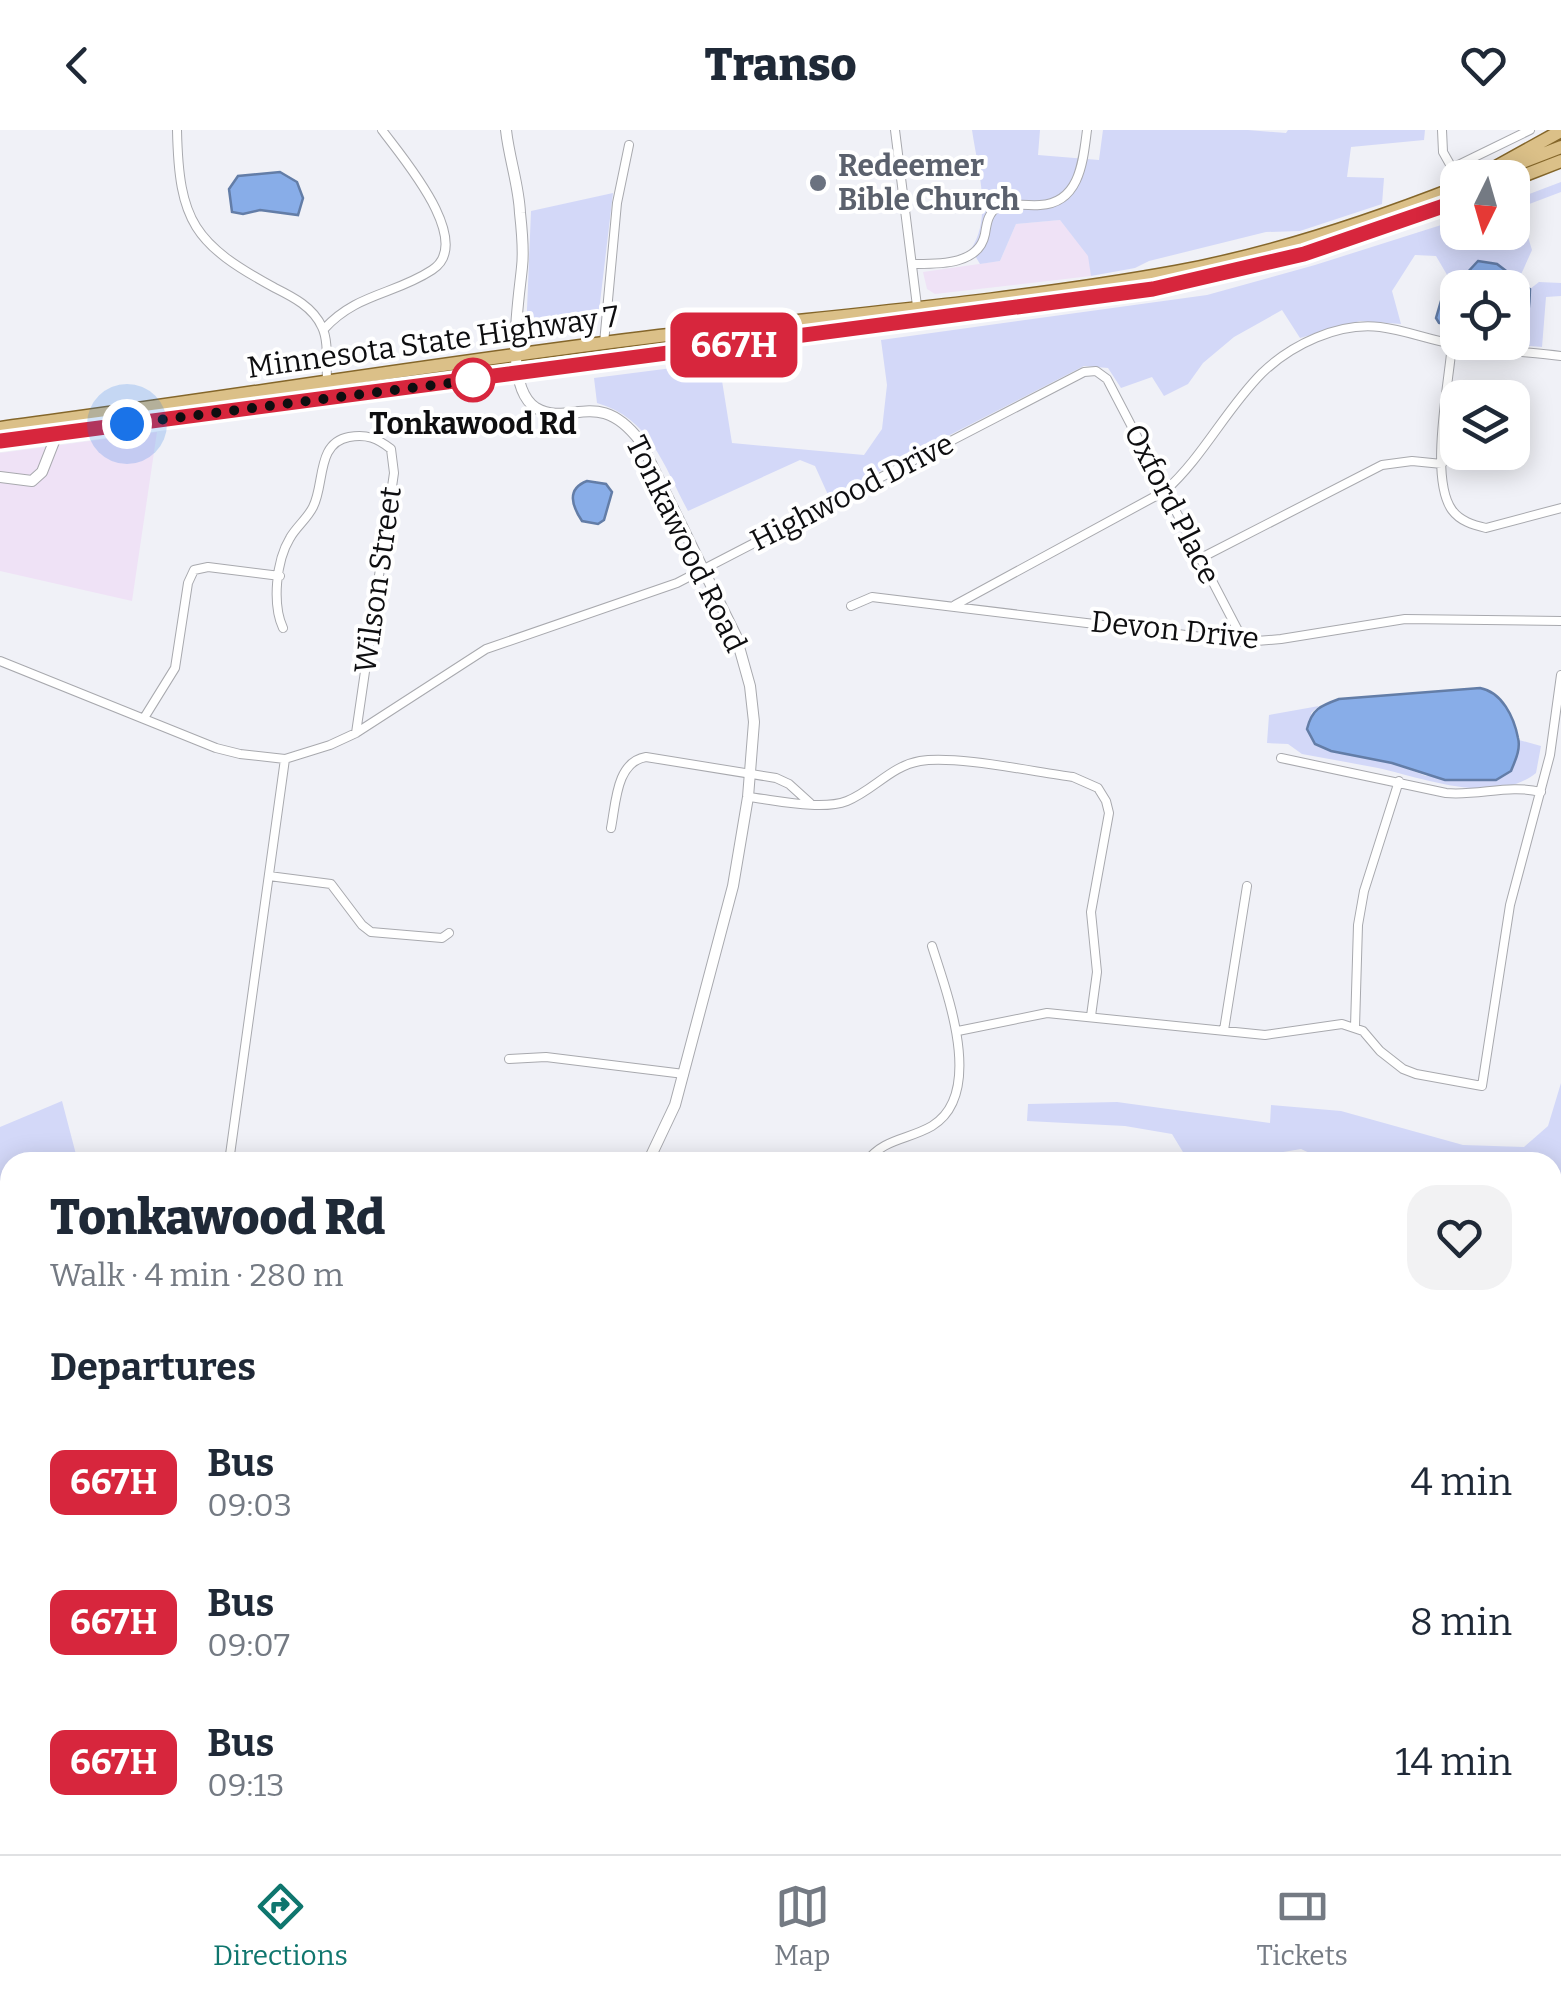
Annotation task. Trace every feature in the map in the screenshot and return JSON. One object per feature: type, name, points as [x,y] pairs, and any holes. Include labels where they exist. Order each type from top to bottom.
[{"type":"main road","points":[[1510,160],[1561,130]]},
{"type":"main road","points":[[1529,160],[1561,148]]},
{"type":"main road","points":[[1530,173],[1561,161]]},
{"type":"main road","name":"Minnesota State Highway 7","points":[[0,428],[516,354],[1178,272],[1300,242],[1440,193]]},
{"type":"main road","name":"Minnesota State Highway 7","points":[[0,441],[1180,284],[1304,254],[1440,207]]},
{"type":"street","points":[[177,130],[178,178],[188,211],[202,236],[228,261],[304,305],[324,330],[327,380]]},
{"type":"street","points":[[324,330],[347,307],[435,268],[444,254],[442,228],[430,196],[382,130]]},
{"type":"street","points":[[506,130],[520,208],[522,264],[515,314],[519,374]]},
{"type":"street","points":[[895,130],[917,306]]},
{"type":"street","points":[[914,264],[946,262],[976,252],[988,216],[999,205],[1038,205],[1061,198],[1078,180],[1087,130]]},
{"type":"street","points":[[1442,130],[1442,152],[1452,168],[1530,130]]},
{"type":"street","points":[[604,343],[617,204],[629,144]]},
{"type":"street","points":[[955,606],[1165,491],[1264,371],[1300,344],[1364,326],[1440,341]]},
{"type":"street","points":[[1530,353],[1561,356]]},
{"type":"street","name":"Oxford Place","points":[[1096,371],[1107,379],[1244,642]]},
{"type":"street","name":"Highwood Drive","points":[[0,660],[216,748],[284,759],[318,750],[356,733],[486,649],[652,593],[1084,372],[1096,371]]},
{"type":"street","name":"Tonkawood Road","points":[[519,374],[526,396],[539,409],[606,413],[633,432],[736,636],[748,677],[754,722],[748,797],[732,886],[684,1074],[664,1134],[654,1152]]},
{"type":"street","points":[[0,476],[32,481],[42,472],[56,434]]},
{"type":"street","name":"Wilson Street","points":[[283,628],[277,610],[285,548],[314,505],[322,466],[332,446],[344,438],[365,435],[378,439],[391,449],[394,473],[356,733]]},
{"type":"street","points":[[1199,559],[1382,465],[1412,461],[1440,464]]},
{"type":"street","points":[[1443,470],[1447,500],[1453,512],[1474,526],[1499,527],[1561,508]]},
{"type":"street","points":[[144,718],[174,668],[188,582],[194,570],[208,567],[280,576]]},
{"type":"street","name":"Devon Drive","points":[[851,606],[872,597],[1244,642],[1405,619],[1561,622]]},
{"type":"street","points":[[958,1030],[1046,1013],[1265,1034],[1331,1024],[1355,1027],[1403,1068],[1416,1074],[1482,1086],[1510,905],[1542,792],[1561,675]]},
{"type":"street","points":[[611,828],[623,773],[639,758],[783,780],[810,802]]},
{"type":"street","points":[[1281,758],[1466,794],[1522,787],[1542,792]]},
{"type":"street","points":[[230,1152],[284,759]]},
{"type":"street","points":[[748,797],[830,805],[846,801],[903,766],[931,760],[1073,776],[1091,783],[1106,800],[1109,821],[1092,898],[1096,972],[1091,1016]]},
{"type":"street","points":[[1355,1027],[1358,925],[1364,891],[1400,781]]},
{"type":"street","points":[[269,876],[331,884],[371,932],[442,938],[449,934]]},
{"type":"street","points":[[1224,1030],[1247,886]]},
{"type":"street","points":[[877,1152],[885,1144],[924,1130],[944,1116],[955,1093],[958,1030],[932,946]]},
{"type":"street","points":[[508,1060],[546,1057],[684,1074]]},
{"type":"street","points":[[638,1854],[662,1854]]},
{"type":"shaded area","points":[[972,130],[1040,130],[1038,155],[1099,160],[1103,130],[1425,130],[1424,140],[1351,147],[1347,177],[1384,178],[1382,204],[1300,231],[1266,232],[1091,276],[1088,256],[1060,220],[1016,224],[1000,261],[980,264],[971,249],[978,236],[982,207]]},
{"type":"shaded area","points":[[1561,182],[1561,192],[1530,204],[1530,194]]},
{"type":"shaded area","points":[[613,193],[597,328],[531,338],[526,334],[531,211]]},
{"type":"shaded area","points":[[1060,220],[1089,256],[1091,276],[935,294],[927,289],[923,272],[1000,261],[1016,224]]},
{"type":"shaded area","points":[[1440,225],[1440,250],[1530,250],[1530,244],[1532,250],[1523,270],[1506,270],[1478,261],[1469,270],[1444,270],[1436,256],[1415,255],[1392,291],[1401,324],[1360,321],[1300,338],[1282,310],[1234,337],[1203,363],[1188,384],[1164,396],[1152,377],[1121,388],[1108,368],[1084,366],[829,497],[815,466],[800,460],[688,511],[663,461],[643,432],[615,410],[597,403],[594,378],[719,362],[732,443],[864,455],[882,429],[887,385],[881,340],[1207,295]]},
{"type":"shaded area","points":[[1539,282],[1561,283],[1561,296],[1546,297],[1542,347],[1530,346],[1530,289]]},
{"type":"shaded area","points":[[157,432],[132,601],[0,571],[0,453]]},
{"type":"shaded area","points":[[1319,706],[1311,713],[1331,751],[1392,763],[1426,776],[1517,754],[1519,740],[1541,746],[1536,773],[1500,788],[1458,787],[1302,754],[1288,744],[1267,743],[1269,715]]},
{"type":"shaded area","points":[[1561,1083],[1561,1152],[1183,1152],[1172,1134],[1125,1126],[1027,1121],[1028,1104],[1117,1102],[1270,1123],[1271,1105],[1341,1111],[1463,1145],[1524,1147],[1548,1126]]},
{"type":"shaded area","points":[[62,1101],[75,1152],[0,1152],[0,1127]]},
{"type":"water","points":[[280,172],[297,182],[303,198],[298,215],[260,210],[232,212],[229,189],[238,176]]},
{"type":"water","points":[[1478,261],[1497,264],[1505,270],[1470,270]]},
{"type":"water","points":[[587,481],[606,484],[612,492],[604,520],[598,524],[582,521],[574,504],[576,489]]},
{"type":"water","points":[[1480,688],[1495,695],[1506,707],[1519,742],[1511,771],[1496,780],[1445,780],[1392,763],[1331,751],[1315,744],[1307,729],[1318,709],[1339,699]]},
{"type":"bus line","name":"667H","points":[[0,441],[1098,298],[1250,269],[1376,232],[1440,208]]},
{"type":"place","name":"Redeemer Bible Church","points":[[818,183]]},
{"type":"place","name":"Tonkawood Rd","points":[[473,380]]},
{"type":"route","points":[[127,424],[481,379],[473,380]]}]
